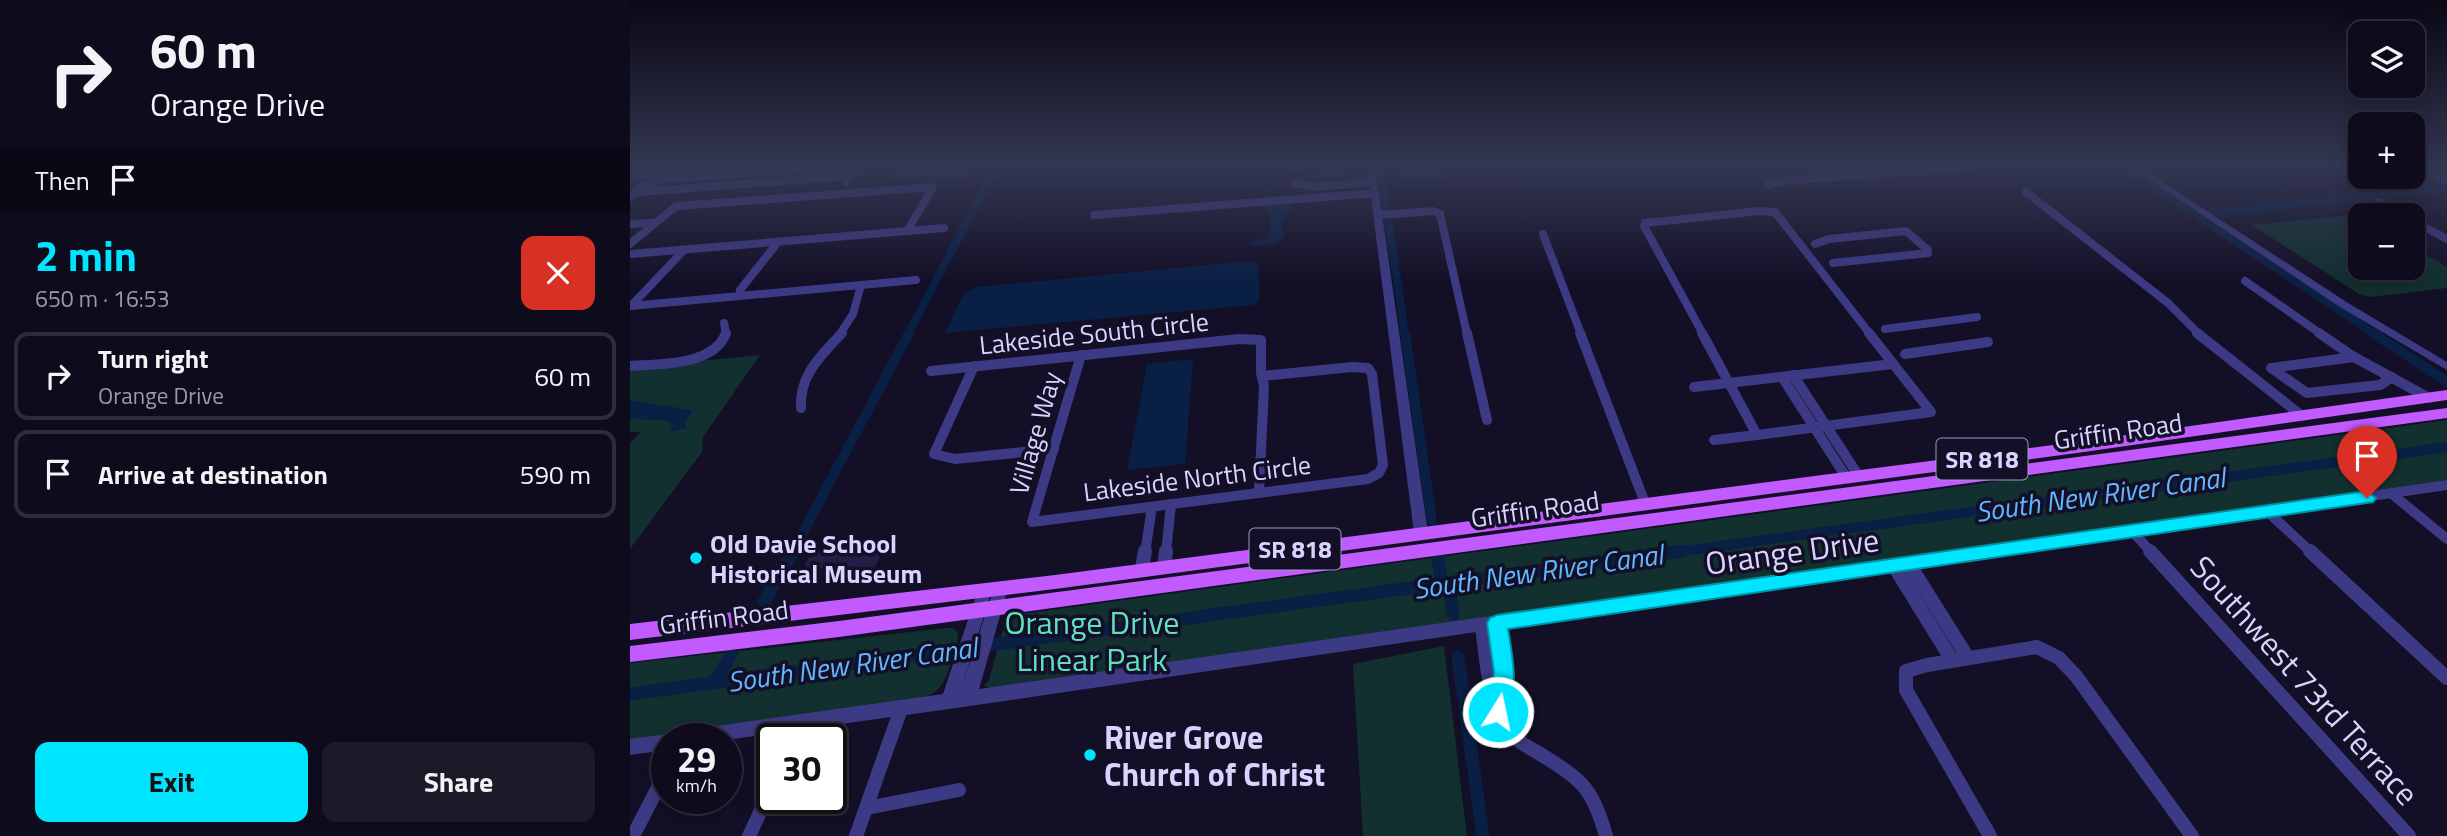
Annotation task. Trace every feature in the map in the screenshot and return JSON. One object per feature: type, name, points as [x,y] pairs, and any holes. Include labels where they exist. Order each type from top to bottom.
[{"type":"main road","name":"Griffin Road","points":[[630,653],[984,618],[1378,557],[2296,434],[2329,421],[2447,395]]},
{"type":"main road","name":"Griffin Road","points":[[630,632],[1164,567],[2302,416],[2329,421],[2447,413]]},
{"type":"main road","points":[[2296,434],[2304,424],[2302,416]]},
{"type":"main road","points":[[1438,549],[1441,538],[1460,527]]},
{"type":"main road","points":[[1378,557],[1404,548],[1421,533]]},
{"type":"main road","points":[[630,653],[644,640],[678,627]]},
{"type":"street","points":[[630,244],[676,206],[689,205]]},
{"type":"street","points":[[907,231],[922,205]]},
{"type":"street","points":[[1094,215],[1194,205]]},
{"type":"street","points":[[1377,205],[1421,533]]},
{"type":"street","points":[[2043,205],[2168,303],[2197,333],[2302,416]]},
{"type":"street","points":[[2192,205],[2344,305],[2447,367]]},
{"type":"street","points":[[1378,215],[1437,211],[1487,420]]},
{"type":"street","points":[[1714,440],[1757,435],[1820,427],[1931,412],[1775,212],[1759,211],[1645,223],[1644,226],[1757,435]]},
{"type":"street","points":[[630,225],[654,223]]},
{"type":"street","points":[[2425,227],[2446,238]]},
{"type":"street","points":[[630,254],[944,228]]},
{"type":"street","points":[[1815,244],[1829,239],[1906,231],[1928,250],[1928,253],[1833,263]]},
{"type":"street","points":[[1543,234],[1645,503]]},
{"type":"street","points":[[740,290],[778,242]]},
{"type":"street","points":[[631,305],[684,250]]},
{"type":"street","points":[[631,305],[916,280]]},
{"type":"street","points":[[2245,281],[2354,357],[2429,398]]},
{"type":"street","points":[[801,408],[800,396],[807,376],[849,322],[861,285]]},
{"type":"street","points":[[1885,329],[1978,317]]},
{"type":"street","points":[[630,366],[685,361],[704,356],[716,348],[726,335],[724,323]]},
{"type":"street","name":"Lakeside South Circle","points":[[931,371],[1240,339],[1261,341],[1262,376]]},
{"type":"street","points":[[1905,354],[1988,342]]},
{"type":"street","name":"Village Way","points":[[1032,522],[1081,355]]},
{"type":"street","points":[[2354,357],[2271,368],[2307,393],[2380,385],[2392,377]]},
{"type":"street","points":[[1694,387],[1893,364]]},
{"type":"street","points":[[974,366],[934,454],[955,459],[1054,449]]},
{"type":"street","name":"Lakeside North Circle","points":[[1032,522],[1368,479],[1379,472],[1383,465],[1372,374],[1368,368],[1352,366],[1262,376]]},
{"type":"street","points":[[1259,493],[1264,386],[1262,376]]},
{"type":"street","points":[[1788,376],[1852,476]]},
{"type":"street","name":"Orange Drive","points":[[796,723],[2447,485]]},
{"type":"street","points":[[2392,494],[2447,539]]},
{"type":"street","points":[[1164,567],[1171,504]]},
{"type":"street","points":[[1142,569],[1152,507]]},
{"type":"street","points":[[2268,512],[2447,678]]},
{"type":"street","name":"Southwest 73rd Terrace","points":[[2132,531],[2409,836]]},
{"type":"street","points":[[1901,565],[1968,658]]},
{"type":"street","points":[[1901,565],[1952,660]]},
{"type":"street","points":[[949,702],[984,618],[993,589]]},
{"type":"street","points":[[968,699],[984,618]]},
{"type":"street","points":[[1490,624],[1498,712],[1506,728],[1519,741],[1588,786],[1597,802],[1606,836]]},
{"type":"street","points":[[1990,836],[1906,690],[1906,671],[1952,660],[2037,646],[2048,649],[2062,659],[2192,836]]},
{"type":"street","points":[[856,836],[901,709]]},
{"type":"street","points":[[630,747],[651,744]]},
{"type":"street","points":[[867,808],[959,790]]},
{"type":"street","points":[[633,836],[651,801]]},
{"type":"street","points":[[749,836],[759,814]]},
{"type":"green space","points":[[2348,215],[2348,280],[2425,280],[2425,254],[2447,267],[2447,288],[2371,297],[2359,294],[2252,225]]},
{"type":"green space","points":[[760,355],[703,437],[702,452],[630,549],[630,444],[640,432],[630,432],[630,368]]},
{"type":"green space","name":"Orange Drive Linear Park","points":[[2447,420],[2447,480],[992,690],[984,685],[989,680],[1004,625],[1021,614]]},
{"type":"green space","name":"Orange Drive Linear Park","points":[[946,628],[953,628],[958,633],[944,680],[936,691],[923,698],[742,726],[742,723],[651,723],[651,739],[630,742],[630,663]]},
{"type":"green space","points":[[1444,646],[1467,836],[1363,836],[1353,664]]},
{"type":"water","points":[[1263,205],[1292,205],[1282,222],[1284,238],[1273,244],[1251,246],[1252,241],[1267,238],[1271,218]]},
{"type":"water","points":[[1249,261],[1259,264],[1259,301],[1253,305],[945,333],[964,293],[977,287]]},
{"type":"water","points":[[1193,359],[1185,464],[1127,470],[1147,364]]},
{"type":"water","points":[[630,400],[691,410],[692,413],[685,421],[686,428],[671,432],[672,424],[665,420],[630,419]]},
{"type":"building","points":[[862,537],[856,549],[885,546],[874,569],[861,570],[863,567],[837,570],[839,567],[812,570],[808,579],[797,581],[809,557],[817,556],[824,543]]},
{"type":"waterway","points":[[908,334],[976,205]]},
{"type":"waterway","points":[[1386,205],[1387,212]]},
{"type":"waterway","points":[[2182,205],[2375,334]]},
{"type":"waterway","points":[[2208,213],[2284,205]]},
{"type":"waterway","points":[[1388,217],[1405,334]]},
{"type":"waterway","points":[[792,553],[909,333]]},
{"type":"waterway","points":[[1405,333],[1432,521]]},
{"type":"waterway","points":[[2373,333],[2447,382]]},
{"type":"waterway","name":"South New River Canal","points":[[1669,553],[2447,447]]},
{"type":"waterway","points":[[764,602],[793,551]]},
{"type":"waterway","name":"South New River Canal","points":[[1442,584],[1682,551]]},
{"type":"waterway","points":[[1438,558],[1442,584]]},
{"type":"waterway","points":[[1449,583],[1453,614]]},
{"type":"waterway","name":"South New River Canal","points":[[714,683],[1442,584]]},
{"type":"waterway","points":[[714,683],[731,655]]},
{"type":"waterway","points":[[1458,657],[1483,836]]},
{"type":"waterway","name":"South New River Canal","points":[[630,694],[714,683]]},
{"type":"place","name":"Old Davie School Historical Museum","points":[[696,558]]},
{"type":"place","name":"River Grove Church of Christ","points":[[1090,755]]},
{"type":"route","points":[[1498,712],[1505,672],[1497,623],[2367,498]]}]
